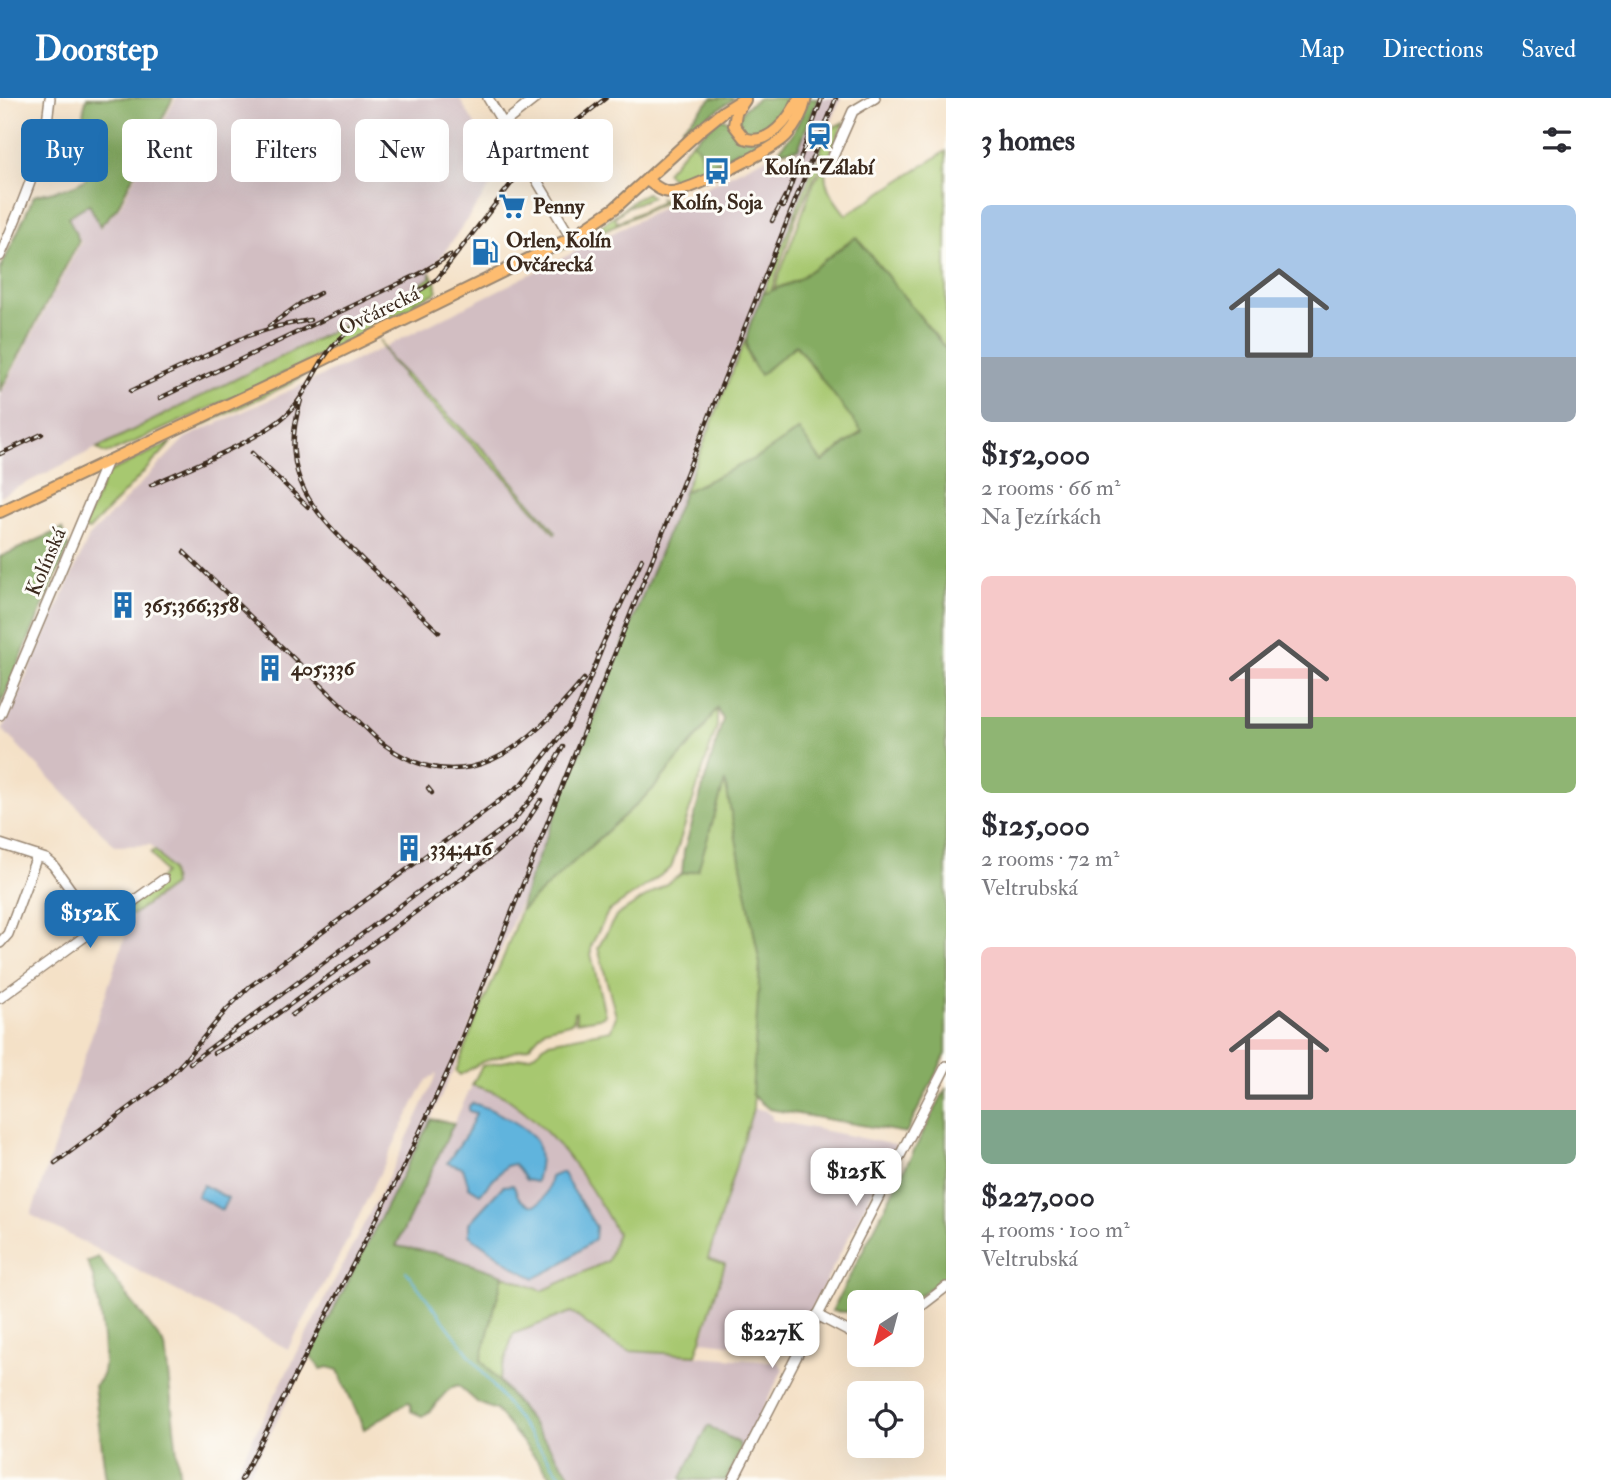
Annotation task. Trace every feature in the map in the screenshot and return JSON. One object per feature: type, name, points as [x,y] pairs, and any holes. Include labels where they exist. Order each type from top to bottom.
[{"type":"main road","points":[[746,98],[736,113],[734,125],[744,138],[755,140],[782,125],[799,98]]},
{"type":"main road","name":"Ovčárecká","points":[[0,512],[571,239],[598,221],[647,180],[713,119],[746,98]]},
{"type":"main road","points":[[647,180],[664,191],[679,191],[764,152],[782,140],[793,128],[806,98]]},
{"type":"street","points":[[0,256],[35,169],[46,129],[50,98]]},
{"type":"street","points":[[488,98],[501,119]]},
{"type":"street","points":[[509,119],[536,98]]},
{"type":"street","points":[[831,162],[853,111],[875,98]]},
{"type":"street","points":[[538,182],[571,239]]},
{"type":"street","name":"Kolínská","points":[[0,715],[107,461]]},
{"type":"street","points":[[0,844],[46,859],[60,873],[97,927]]},
{"type":"street","points":[[0,943],[6,937],[37,856]]},
{"type":"street","points":[[0,998],[164,879]]},
{"type":"street","points":[[733,1480],[946,1066]]},
{"type":"street","points":[[924,1304],[946,1287]]},
{"type":"street","points":[[817,1315],[847,1331]]},
{"type":"shaded area","points":[[176,98],[459,98],[472,119],[463,119],[463,182],[493,182],[430,273],[430,278],[391,302],[0,496],[0,396],[81,242],[69,217],[89,205],[100,228],[119,208],[132,182],[217,182],[217,119],[165,119]]},
{"type":"shaded area","points":[[818,98],[841,98],[456,1064],[406,1172],[246,1480],[231,1480],[394,1166],[437,1074],[427,1080],[419,1093],[341,1253],[288,1349],[31,1215],[133,913],[171,869],[151,845],[115,846],[2,729],[89,537],[185,438],[387,346],[765,158],[793,160]]},
{"type":"shaded area","points":[[472,1085],[506,1097],[557,1142],[607,1214],[617,1234],[608,1261],[542,1292],[503,1275],[395,1247]]},
{"type":"shaded area","points":[[753,1109],[764,1110],[772,1116],[772,1120],[896,1145],[790,1351],[702,1341],[725,1264],[707,1259]]},
{"type":"shaded area","points":[[571,1312],[612,1343],[629,1351],[778,1362],[783,1369],[727,1480],[574,1480],[499,1380],[513,1334]]},
{"type":"green space","points":[[87,98],[173,98],[162,119],[122,119],[122,182],[130,182],[117,208],[100,226],[89,204],[68,217],[79,241],[0,392],[0,270],[34,196],[81,182],[108,182],[108,119],[83,119]]},
{"type":"green space","points":[[712,98],[735,98],[687,134],[682,128]]},
{"type":"green space","points":[[759,98],[796,98],[782,118],[770,129],[747,134],[739,125],[740,115],[744,108]]},
{"type":"green space","points":[[810,98],[818,98],[798,149],[781,151],[780,148],[792,135]]},
{"type":"green space","points":[[721,118],[729,121],[737,136],[764,141],[769,145],[744,154],[739,150],[705,167],[698,147],[692,142]]},
{"type":"green space","points":[[844,122],[829,156],[819,153],[828,130]]},
{"type":"green space","points":[[692,142],[698,147],[705,167],[740,150],[744,154],[678,185],[666,172]]},
{"type":"green space","points":[[946,151],[946,349],[856,237],[796,281],[774,289],[814,182],[826,166],[827,186],[846,215]]},
{"type":"green space","points":[[816,160],[824,163],[796,217],[771,291],[763,294]]},
{"type":"green space","points":[[647,193],[652,197],[627,207],[615,217],[617,223],[661,202],[660,198],[665,202],[559,251],[597,229],[637,198]]},
{"type":"green space","points":[[856,237],[946,349],[946,1054],[906,1133],[769,1109],[752,1095],[760,964],[725,781],[698,870],[682,874],[684,851],[723,719],[717,708],[701,732],[652,790],[520,911],[528,883],[684,492],[760,456],[799,430],[822,462],[862,432],[796,345],[760,375],[748,353],[747,344],[747,335],[763,294],[796,281]]},
{"type":"green space","points":[[430,273],[436,282],[437,290],[434,294],[414,302],[413,307],[351,340],[114,451],[104,453],[97,448],[391,302],[430,278]]},
{"type":"green space","points":[[380,340],[391,360],[493,459],[555,534],[503,475],[402,376],[390,360]]},
{"type":"green space","points":[[745,340],[750,362],[795,345],[862,431],[822,462],[798,430],[760,457],[684,492]]},
{"type":"green space","points":[[310,371],[292,383],[199,427],[197,423]]},
{"type":"green space","points":[[172,442],[89,530],[83,529],[107,473]]},
{"type":"green space","points":[[62,529],[69,546],[0,706],[0,557]]},
{"type":"green space","points":[[717,707],[717,726],[671,868],[608,912],[591,946],[605,1015],[576,1022],[574,1012],[573,1022],[545,1029],[529,1047],[482,1062],[460,1075],[456,1071],[520,911],[652,790],[701,732]]},
{"type":"green space","points":[[725,779],[760,964],[753,1109],[708,1258],[725,1264],[696,1355],[629,1351],[612,1343],[571,1312],[513,1334],[499,1380],[531,1421],[481,1360],[503,1275],[542,1291],[608,1261],[617,1233],[583,1177],[541,1126],[504,1097],[472,1085],[482,1066],[531,1056],[549,1042],[611,1030],[616,1016],[598,948],[616,916],[682,874],[698,870]]},
{"type":"green space","points":[[155,850],[171,870],[173,885],[132,915],[126,911],[165,873],[151,853]]},
{"type":"green space","points":[[946,1088],[946,1277],[924,1292],[924,1290],[847,1290],[847,1312],[832,1311]]},
{"type":"green space","points":[[431,1119],[454,1123],[396,1246],[441,1254],[503,1275],[481,1360],[531,1421],[574,1480],[554,1480],[496,1410],[478,1403],[458,1385],[452,1387],[422,1416],[411,1411],[411,1404],[408,1402],[364,1429],[338,1370],[328,1367],[321,1369],[310,1356]]},
{"type":"green space","points":[[98,1257],[165,1346],[180,1480],[106,1480],[94,1386],[103,1372],[102,1333],[98,1298],[87,1262]]},
{"type":"green space","points":[[708,1426],[739,1443],[740,1450],[726,1480],[682,1480],[681,1478]]},
{"type":"water","points":[[472,1103],[508,1118],[533,1137],[539,1153],[536,1182],[526,1180],[514,1164],[506,1166],[480,1194],[469,1187],[463,1168],[447,1163],[468,1132],[476,1113],[469,1111]]},
{"type":"water","points":[[562,1172],[596,1227],[595,1239],[557,1267],[535,1278],[520,1271],[469,1235],[469,1223],[503,1186],[513,1185],[519,1198],[533,1205],[542,1200],[551,1177]]},
{"type":"water","points":[[203,1185],[228,1198],[222,1210],[197,1196]]},
{"type":"waterway","points":[[406,1271],[564,1480]]},
{"type":"railway","points":[[151,485],[245,442],[279,421],[298,401],[334,344],[366,320],[438,278],[524,167],[545,146],[606,98]]},
{"type":"railway","points":[[783,207],[822,98]]},
{"type":"railway","points":[[241,1480],[402,1170],[452,1062],[836,98]]},
{"type":"railway","points":[[772,221],[785,196]]},
{"type":"railway","points":[[160,398],[421,273],[450,255]]},
{"type":"railway","points":[[269,326],[320,293]]},
{"type":"railway","points":[[131,391],[247,336],[310,320]]},
{"type":"railway","points":[[301,400],[295,427],[294,451],[297,472],[305,492],[330,527],[439,632]]},
{"type":"railway","points":[[0,454],[42,434]]},
{"type":"railway","points":[[252,453],[308,507]]},
{"type":"railway","points":[[184,552],[377,739],[408,759],[437,768],[465,768],[492,760],[517,746],[540,726],[584,679]]},
{"type":"railway","points":[[598,654],[642,559]]},
{"type":"railway","points":[[55,1163],[164,1082],[249,987],[523,783],[568,726],[603,646]]},
{"type":"railway","points":[[190,1063],[513,821],[537,792],[563,747]]},
{"type":"railway","points":[[428,788],[432,793]]},
{"type":"railway","points":[[214,1053],[253,1032],[493,855],[520,832],[541,800]]},
{"type":"railway","points":[[292,1015],[366,962]]},
{"type":"place","name":"Kolín-Zálabí","points":[[819,136]]},
{"type":"place","name":"Kolín, Soja","points":[[717,171]]},
{"type":"place","name":"Penny","points":[[512,206]]},
{"type":"place","name":"Orlen, Kolín Ovčárecká","points":[[485,252]]},
{"type":"place","name":"365;366;358","points":[[123,605]]},
{"type":"place","name":"405;336","points":[[270,668]]},
{"type":"place","name":"334;416","points":[[409,848]]}]
